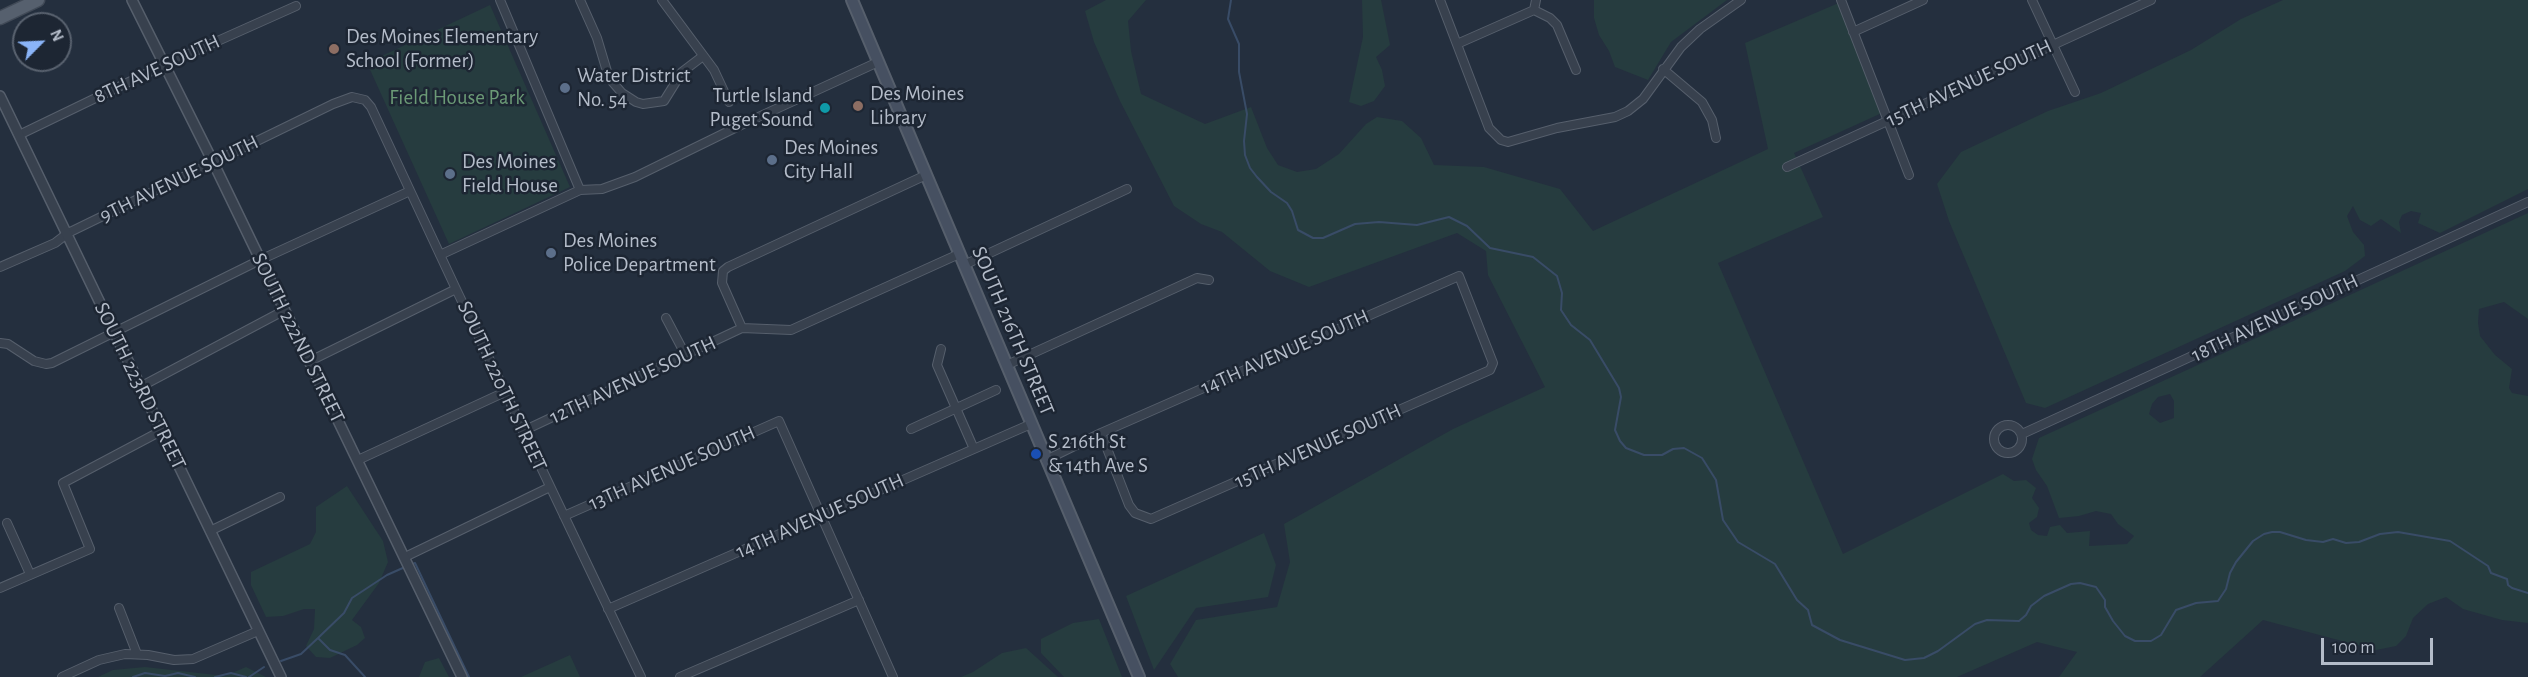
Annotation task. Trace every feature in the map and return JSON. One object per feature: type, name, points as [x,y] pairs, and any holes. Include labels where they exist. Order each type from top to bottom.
[{"type":"main road","points":[[0,18],[38,0]]},
{"type":"main road","name":"SOUTH 216TH STREET","points":[[852,0],[1139,677]]},
{"type":"street","name":"SOUTH 222ND STREET","points":[[132,0],[213,162],[462,677]]},
{"type":"street","points":[[500,0],[580,190]]},
{"type":"street","points":[[580,0],[597,38],[609,78],[622,93],[636,102],[644,104],[664,101],[682,72],[703,56]]},
{"type":"street","points":[[663,0],[714,70],[729,102]]},
{"type":"street","points":[[1440,0],[1490,128],[1501,140],[1508,142],[1557,128],[1615,117],[1629,111],[1643,99],[1663,69],[1700,28],[1741,0]]},
{"type":"street","points":[[1534,10],[1536,0]]},
{"type":"street","points":[[1841,0],[1909,175]]},
{"type":"street","points":[[1853,32],[1923,0]]},
{"type":"street","points":[[2032,0],[2075,92]]},
{"type":"street","name":"15TH AVENUE SOUTH","points":[[1786,167],[2151,0]]},
{"type":"street","name":"8TH AVE SOUTH","points":[[19,135],[164,65],[296,6]]},
{"type":"street","points":[[1457,44],[1534,10]]},
{"type":"street","points":[[1534,10],[1550,18],[1557,25],[1576,70]]},
{"type":"street","points":[[440,255],[580,190],[602,189],[635,177],[878,62]]},
{"type":"street","points":[[1663,69],[1702,102],[1712,120],[1716,138]]},
{"type":"street","name":"SOUTH 223RD STREET","points":[[0,96],[281,677]]},
{"type":"street","name":"9TH AVENUE SOUTH","points":[[0,267],[55,243],[68,233],[341,100],[360,97]]},
{"type":"street","name":"SOUTH 220TH STREET","points":[[360,97],[372,107],[641,677]]},
{"type":"street","points":[[926,175],[728,267],[723,272],[722,283],[742,328],[791,330],[959,254]]},
{"type":"street","points":[[964,265],[1127,189]]},
{"type":"street","points":[[0,343],[8,344],[34,361],[46,364],[114,334],[260,260],[410,191]]},
{"type":"street","name":"18TH AVENUE SOUTH","points":[[2022,434],[2528,202]]},
{"type":"street","name":"14TH AVENUE SOUTH","points":[[1046,460],[1101,433],[1459,276],[1492,358],[1493,367]]},
{"type":"street","points":[[1007,365],[1197,278],[1209,280]]},
{"type":"street","points":[[310,362],[456,289]]},
{"type":"street","points":[[140,387],[285,310]]},
{"type":"street","points":[[666,318],[686,356]]},
{"type":"street","name":"12TH AVENUE SOUTH","points":[[523,431],[742,328]]},
{"type":"street","points":[[941,349],[937,365],[974,449]]},
{"type":"street","name":"15TH AVENUE SOUTH","points":[[1101,433],[1129,505],[1143,517],[1151,519],[1493,367]]},
{"type":"street","points":[[910,429],[996,390]]},
{"type":"street","points":[[358,460],[505,392]]},
{"type":"street","name":"13TH AVENUE SOUTH","points":[[564,516],[779,421],[822,515]]},
{"type":"street","name":"14TH AVENUE SOUTH","points":[[608,609],[1031,424]]},
{"type":"street","points":[[0,588],[90,549],[63,483],[161,431]]},
{"type":"street","points":[[405,557],[550,487]]},
{"type":"street","points":[[210,531],[280,497]]},
{"type":"street","points":[[822,515],[893,677]]},
{"type":"street","points":[[7,523],[30,574]]},
{"type":"street","points":[[680,677],[859,600]]},
{"type":"street","points":[[119,608],[137,654]]},
{"type":"street","points":[[62,677],[99,660],[125,654],[184,661],[204,656],[258,631]]},
{"type":"green space","points":[[1106,0],[1146,0],[1128,21],[1131,51],[1141,94],[1205,124],[1251,107],[1267,148],[1278,165],[1297,172],[1316,169],[1339,154],[1366,124],[1377,117],[1402,121],[1421,138],[1434,165],[1484,167],[1560,189],[1593,231],[1768,149],[1745,43],[1841,2],[1884,112],[1794,153],[1823,217],[1718,263],[1843,554],[2003,474],[2014,481],[2026,480],[2036,488],[2032,498],[2039,508],[2037,517],[2029,523],[2031,530],[2038,535],[2047,536],[2050,527],[2060,525],[2067,533],[2090,531],[2089,546],[2127,544],[2134,536],[2118,524],[2111,514],[2096,511],[2059,518],[2047,486],[2036,470],[2032,459],[2039,438],[2528,213],[2528,319],[2504,302],[2479,309],[2478,323],[2480,336],[2495,355],[2512,369],[2509,388],[2512,393],[2528,396],[2528,623],[2502,620],[2463,609],[2446,597],[2428,604],[2413,618],[2406,636],[2396,646],[2376,650],[2263,620],[2200,677],[2059,677],[2077,652],[2037,642],[1957,677],[1178,677],[1170,664],[1196,620],[1277,607],[1290,562],[1284,524],[1453,429],[1545,387],[1488,275],[1486,251],[1457,233],[1309,287],[1270,271],[1222,232],[1201,224],[1174,206],[1120,101],[1094,42],[1085,11]],"holes":[[[2170,394],[2174,401],[2174,418],[2160,423],[2149,414],[2152,404],[2158,397]]]},
{"type":"green space","points":[[1362,0],[1381,0],[1390,45],[1376,57],[1382,70],[1385,86],[1374,101],[1361,106],[1349,102],[1363,37]]},
{"type":"green space","points":[[1594,0],[1727,0],[1671,42],[1648,80],[1615,67],[1599,35],[1594,18]]},
{"type":"green space","points":[[2283,0],[2528,0],[2528,189],[2440,233],[2418,223],[2421,213],[2411,211],[2402,215],[2399,222],[2401,233],[2381,219],[2371,226],[2360,220],[2353,206],[2347,216],[2353,232],[2364,245],[2365,256],[2345,271],[2045,408],[2026,403],[1949,221],[1937,184],[1961,152],[2048,111],[2101,93],[2191,50],[2241,19]]},
{"type":"green space","name":"Field House Park","points":[[490,5],[570,187],[449,244],[367,63]]},
{"type":"green space","points":[[347,486],[383,541],[388,562],[379,583],[352,620],[361,627],[365,638],[357,645],[330,658],[316,657],[306,646],[314,629],[315,609],[266,617],[251,585],[251,572],[310,544],[316,532],[316,507]]},
{"type":"green space","points":[[1264,533],[1276,565],[1268,597],[1196,608],[1154,670],[1126,596]]},
{"type":"green space","points":[[1099,619],[1122,677],[1064,677],[1041,653],[1041,639],[1073,623]]},
{"type":"green space","points":[[1026,648],[1058,677],[961,677],[1002,653]]},
{"type":"green space","points":[[570,655],[580,677],[521,677]]},
{"type":"green space","points":[[439,658],[449,677],[419,677],[425,662]]},
{"type":"green space","points":[[145,667],[225,676],[246,667],[266,677],[98,677],[113,670]]},
{"type":"waterway","points":[[1231,0],[1228,19],[1239,44],[1239,72],[1247,114],[1245,155],[1250,168],[1257,177],[1271,192],[1287,203],[1298,230],[1313,238],[1323,238],[1355,224],[1379,222],[1417,225],[1449,217],[1467,226],[1490,248],[1533,257],[1557,276],[1562,293],[1561,310],[1571,325],[1590,340],[1619,388],[1621,397],[1615,430],[1620,441],[1626,448],[1644,455],[1662,455],[1673,449],[1684,448],[1702,458],[1716,480],[1723,520],[1738,542],[1775,564],[1797,600],[1808,610],[1812,625],[1840,640],[1905,660],[1924,658],[1938,651],[1975,624],[1987,620],[2019,621],[2031,606],[2044,596],[2071,584],[2080,583],[2096,587],[2105,600],[2105,607],[2113,621],[2125,636],[2135,641],[2151,641],[2161,635],[2176,610],[2196,603],[2218,601],[2226,589],[2230,573],[2236,562],[2253,541],[2272,532],[2323,542],[2333,539],[2346,543],[2359,542],[2380,534],[2398,532],[2450,541],[2488,566],[2491,573],[2507,579],[2508,585],[2512,588],[2528,593]]},
{"type":"waterway","points":[[410,565],[415,563],[469,677]]},
{"type":"waterway","points":[[318,638],[344,613],[352,598],[387,575],[405,567]]},
{"type":"waterway","points":[[281,661],[301,654],[318,638],[330,650],[345,655],[365,677]]},
{"type":"waterway","points":[[249,677],[264,667]]},
{"type":"waterway","points":[[133,677],[145,673],[165,676],[178,673],[195,677]]},
{"type":"waterway","points":[[215,677],[231,673],[246,677]]},
{"type":"place","name":"Des Moines Elementary School (Former)","points":[[334,49]]},
{"type":"place","name":"Water District No. 54","points":[[565,88]]},
{"type":"place","name":"Des Moines Library","points":[[858,106]]},
{"type":"place","name":"Turtle Island Puget Sound","points":[[825,108]]},
{"type":"place","name":"Des Moines City Hall","points":[[772,160]]},
{"type":"place","name":"Des Moines Field House","points":[[450,174]]},
{"type":"place","name":"Des Moines Police Department","points":[[551,253]]},
{"type":"place","name":"S 216th St & 14th Ave S","points":[[1036,454]]}]
